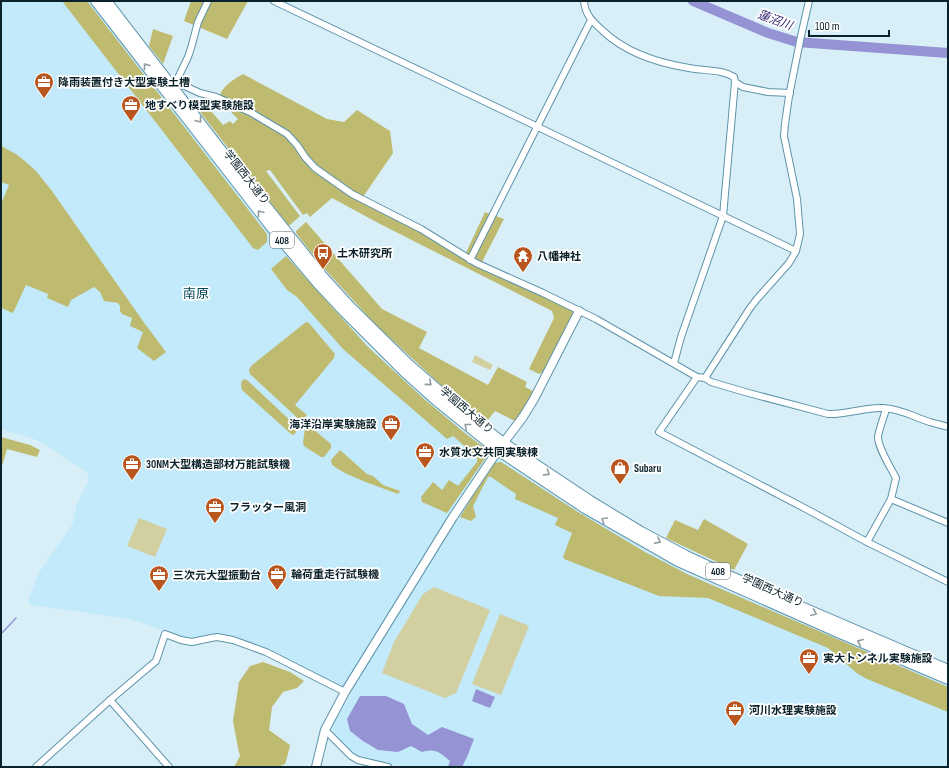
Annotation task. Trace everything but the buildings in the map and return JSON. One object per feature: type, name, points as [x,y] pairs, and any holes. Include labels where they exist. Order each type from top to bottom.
[{"type":"highway","name":"学園西大通り","points":[[96,1],[266,220],[317,282],[355,323],[434,399],[585,508],[729,576],[948,670]]},
{"type":"highway","name":"学園西大通り","points":[[106,1],[174,83],[223,153],[321,275],[409,365],[462,411],[500,447]]},
{"type":"highway","name":"学園西大通り","points":[[636,533],[678,561],[948,679]]},
{"type":"street","points":[[208,1],[198,22],[192,48],[174,83],[200,93],[216,97],[250,112],[281,130],[292,138],[314,168],[352,194],[421,229],[470,260],[596,319],[697,377],[705,378],[711,382],[745,392],[828,414],[838,414],[875,408],[899,410],[948,427]]},
{"type":"street","points":[[584,1],[584,7],[591,20],[611,38],[632,51],[661,62],[688,68],[727,73],[734,77],[735,82],[723,216],[681,337],[674,363]]},
{"type":"street","points":[[705,378],[750,308],[788,263],[796,251],[800,234],[797,199],[784,136],[799,45],[810,1]]},
{"type":"street","points":[[278,2],[796,251]]},
{"type":"street","points":[[470,260],[591,20]]},
{"type":"street","points":[[735,82],[743,87],[768,92],[790,93]]},
{"type":"street","points":[[316,767],[325,730],[345,692],[453,517],[534,399],[579,311]]},
{"type":"street","points":[[697,377],[660,432],[867,542],[948,582]]},
{"type":"street","points":[[867,542],[890,499],[896,478],[880,447],[878,438],[886,409]]},
{"type":"street","points":[[890,499],[948,523]]},
{"type":"street","points":[[36,767],[110,700],[156,661],[166,634],[181,640],[192,642],[217,637],[233,640],[266,652],[345,692]]},
{"type":"street","points":[[110,700],[169,767]]},
{"type":"street","points":[[325,730],[351,756],[358,760],[388,767]]},
{"type":"shaded area","points":[[1,1],[89,1],[268,232],[368,346],[425,398],[467,434],[502,461],[578,511],[646,551],[689,574],[948,686],[948,767],[427,767],[390,765],[355,756],[333,733],[332,726],[352,692],[267,649],[225,634],[210,634],[192,638],[183,637],[130,619],[31,605],[28,601],[38,574],[73,523],[76,506],[88,481],[88,473],[46,445],[34,439],[1,428]]},
{"type":"shaded area","points":[[62,1],[87,1],[267,234],[267,242],[258,250],[253,248]]},
{"type":"shaded area","points":[[191,1],[248,1],[227,39],[184,21]]},
{"type":"shaded area","points":[[153,29],[173,36],[163,64],[149,46]]},
{"type":"shaded area","points":[[243,74],[327,119],[344,122],[357,110],[390,131],[393,153],[363,197],[464,257],[485,212],[504,219],[480,266],[574,311],[544,372],[539,374],[529,369],[554,318],[552,311],[332,198],[310,217],[307,213],[303,215],[270,170],[266,171],[300,216],[288,225],[197,108],[204,103],[223,125],[230,121],[233,124],[238,119],[219,100],[220,95],[228,84]]},
{"type":"shaded area","points":[[1,146],[16,154],[36,171],[52,191],[166,352],[154,361],[137,348],[143,332],[130,326],[132,318],[122,314],[118,303],[104,301],[100,292],[94,287],[71,300],[68,307],[47,298],[48,294],[26,285],[13,313],[1,308],[1,204],[9,185],[1,182]]},
{"type":"shaded area","points":[[306,222],[382,309],[427,332],[419,348],[488,385],[498,367],[527,382],[525,387],[533,391],[532,395],[515,421],[495,411],[487,421],[441,385],[375,324],[321,265],[296,233],[296,231]]},
{"type":"shaded area","points":[[286,256],[367,346],[424,399],[485,448],[487,456],[447,513],[422,502],[421,497],[433,482],[442,490],[449,480],[458,486],[477,462],[477,457],[453,436],[447,439],[343,349],[297,297],[287,290],[271,269]]},
{"type":"shaded area","points":[[306,322],[309,323],[335,354],[334,358],[295,405],[307,415],[303,419],[307,424],[331,444],[331,448],[324,457],[321,457],[304,446],[305,428],[303,423],[250,374],[249,370],[251,366]]},
{"type":"shaded area","points":[[475,355],[493,365],[490,370],[472,362]]},
{"type":"shaded area","points":[[244,379],[247,380],[294,424],[296,432],[294,435],[291,434],[242,390],[241,383]]},
{"type":"shaded area","points":[[1,437],[30,445],[40,450],[37,457],[7,449],[1,467]]},
{"type":"shaded area","points":[[340,450],[367,474],[373,476],[383,485],[400,491],[398,494],[356,478],[332,465],[331,460]]},
{"type":"shaded area","points":[[501,462],[578,512],[645,552],[689,575],[948,687],[948,712],[867,679],[858,674],[828,648],[708,598],[659,596],[564,559],[563,557],[572,533],[555,525],[558,518],[515,499],[516,494],[491,477],[488,477],[473,506],[476,517],[471,521],[460,517],[493,463]]},
{"type":"shaded area","points":[[139,518],[167,529],[155,557],[127,546]]},
{"type":"shaded area","points":[[704,519],[748,544],[734,570],[666,538],[675,520],[698,530]]},
{"type":"shaded area","points":[[434,587],[490,610],[456,693],[445,698],[382,673],[394,642],[423,594]]},
{"type":"shaded area","points":[[500,614],[529,626],[501,695],[472,684]]},
{"type":"shaded area","points":[[263,662],[290,672],[304,681],[297,688],[283,692],[272,707],[269,730],[290,745],[288,754],[285,764],[278,767],[234,767],[240,756],[233,721],[239,682],[250,666]]},
{"type":"water","points":[[476,689],[495,697],[490,708],[472,701]]},
{"type":"water","points":[[360,696],[386,696],[404,704],[412,724],[428,735],[442,727],[474,739],[462,767],[448,767],[450,761],[440,753],[431,750],[422,752],[411,746],[398,752],[378,750],[363,741],[350,731],[347,719]]},
{"type":"waterway","name":"蓮沼川","points":[[693,1],[768,33],[797,42],[948,53]]},
{"type":"waterway","points":[[1,634],[16,618]]},
{"type":"place","name":"降雨装置付き大型実験土槽","points":[[44,99]]},
{"type":"place","name":"地すべり模型実験施設","points":[[131,122]]},
{"type":"place","name":"土木研究所","points":[[323,270]]},
{"type":"place","name":"八幡神社","points":[[523,273]]},
{"type":"place","name":"海洋沿岸実験施設","points":[[391,441]]},
{"type":"place","name":"水質水文共同実験棟","points":[[425,469]]},
{"type":"place","name":"30NM大型構造部材万能試験機","points":[[132,481]]},
{"type":"place","name":"Subaru","points":[[620,485]]},
{"type":"place","name":"フラッター風洞","points":[[215,524]]},
{"type":"place","name":"輪荷重走行試験機","points":[[277,591]]},
{"type":"place","name":"三次元大型振動台","points":[[159,592]]},
{"type":"place","name":"実大トンネル実験施設","points":[[809,675]]},
{"type":"place","name":"河川水理実験施設","points":[[735,727]]},
{"type":"district","name":"南原","points":[[196,293]]}]
